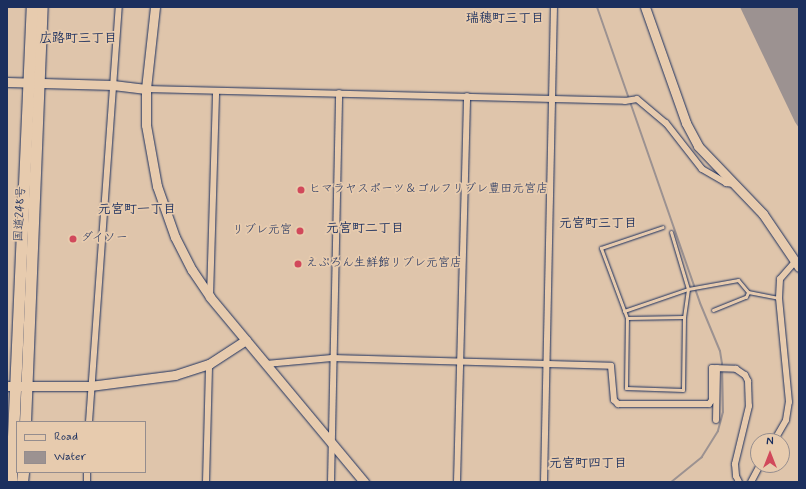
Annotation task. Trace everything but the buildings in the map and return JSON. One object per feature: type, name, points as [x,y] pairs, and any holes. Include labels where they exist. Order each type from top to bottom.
[{"type":"highway","name":"国道248号","points":[[25,421],[34,82],[32,7]]},
{"type":"highway","name":"国道248号","points":[[11,482],[11,386],[34,82],[42,7]]},
{"type":"street","points":[[89,421],[90,386],[119,7]]},
{"type":"street","points":[[155,7],[146,89],[148,139],[161,201],[175,237],[210,297],[364,482]]},
{"type":"street","points":[[544,482],[554,7]]},
{"type":"street","points":[[645,7],[686,123],[698,146],[763,214],[797,264],[780,278],[779,298],[789,402],[786,420],[779,433]]},
{"type":"street","points":[[7,82],[113,85],[146,89],[216,92],[339,93],[625,101],[635,99],[645,102],[666,123],[702,170],[726,184],[734,184]]},
{"type":"street","points":[[210,297],[216,92]]},
{"type":"street","points":[[331,482],[332,358],[339,93]]},
{"type":"street","points":[[457,482],[467,96]]},
{"type":"street","points":[[11,386],[90,386],[174,375],[209,364],[246,340]]},
{"type":"street","points":[[266,364],[332,358],[611,366],[614,400],[618,404],[709,404],[712,400],[712,368],[736,369],[745,375],[748,381],[749,406],[735,464],[736,476],[739,482]]},
{"type":"street","points":[[206,482],[209,364]]},
{"type":"street","points":[[716,420],[717,368]]},
{"type":"street","points":[[751,482],[756,473]]},
{"type":"lane","points":[[663,228],[600,248],[627,318],[626,388],[683,390],[684,317],[688,289],[671,232]]},
{"type":"lane","points":[[624,311],[688,289],[738,280],[748,292],[779,298]]},
{"type":"lane","points":[[713,310],[746,297],[748,292]]},
{"type":"lane","points":[[627,318],[684,317]]},
{"type":"water","points":[[740,7],[799,7],[799,128],[795,122]]},
{"type":"waterway","points":[[597,7],[700,303],[720,351],[722,363],[723,412],[718,431],[702,457],[671,482]]},
{"type":"place","name":"ヒマラヤスポーツ＆ゴルフリブレ豊田元宮店","points":[[301,190]]},
{"type":"place","name":"リブレ元宮","points":[[300,231]]},
{"type":"place","name":"ダイソー","points":[[73,239]]},
{"type":"place","name":"えぷろん生鮮館リブレ元宮店","points":[[298,264]]},
{"type":"district","name":"瑞穂町三丁目","points":[[505,19]]},
{"type":"district","name":"広路町三丁目","points":[[78,39]]},
{"type":"district","name":"元宮町一丁目","points":[[137,210]]},
{"type":"district","name":"元宮町三丁目","points":[[598,224]]},
{"type":"district","name":"元宮町二丁目","points":[[365,229]]},
{"type":"district","name":"元宮町四丁目","points":[[588,464]]}]
